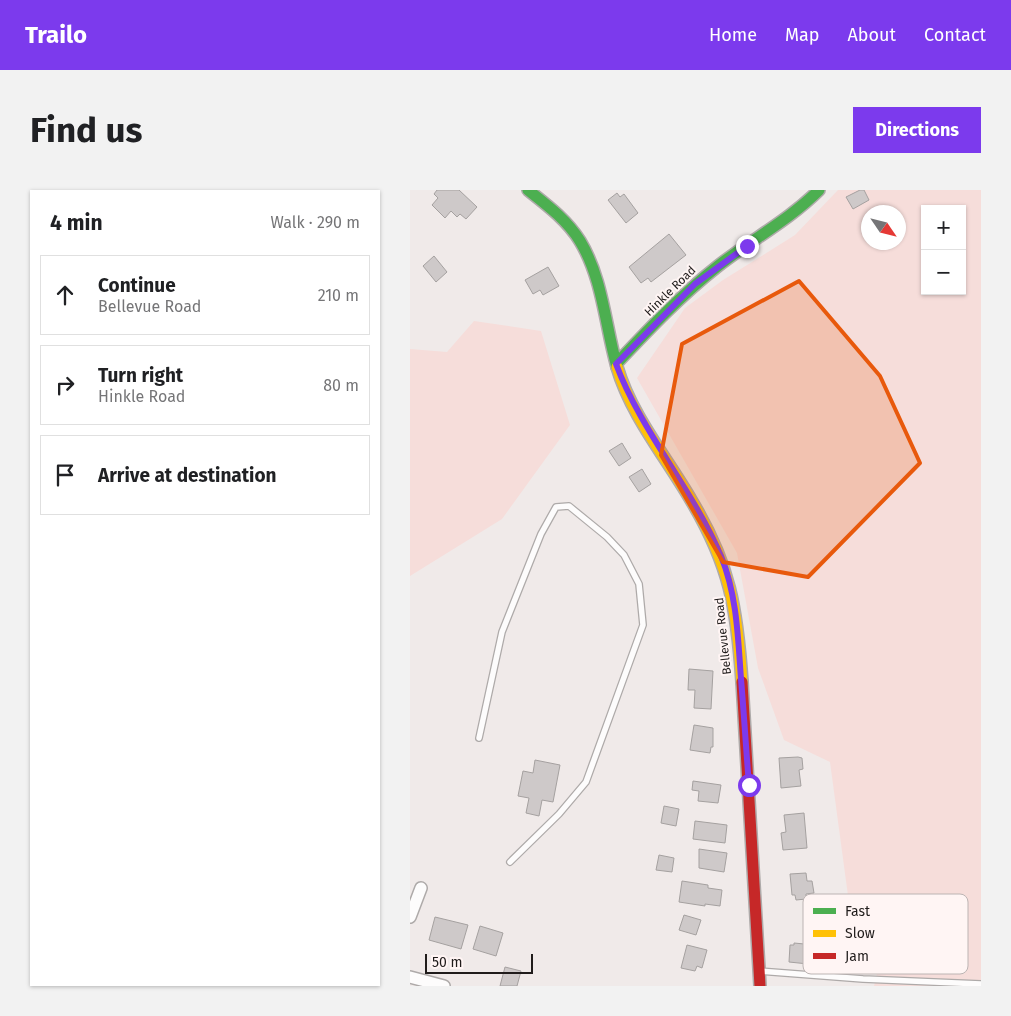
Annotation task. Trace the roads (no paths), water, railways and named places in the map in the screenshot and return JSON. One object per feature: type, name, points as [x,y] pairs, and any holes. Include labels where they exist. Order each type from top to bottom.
[{"type":"street","name":"Bellevue Road","points":[[528,190],[561,218],[584,248],[597,282],[616,364],[637,412],[701,515],[721,558],[733,596],[739,649],[760,986]]},
{"type":"street","name":"Hinkle Road","points":[[616,364],[695,284],[720,264],[797,212],[818,190]]},
{"type":"street","points":[[410,917],[422,888]]},
{"type":"street","points":[[410,977],[444,986]]},
{"type":"lane","points":[[479,738],[506,623],[540,534],[556,507],[569,506],[607,537],[624,555],[639,584],[642,625],[586,782],[559,814],[510,862]]},
{"type":"lane","points":[[760,971],[803,974]]},
{"type":"lane","points":[[804,974],[981,984]]}]
